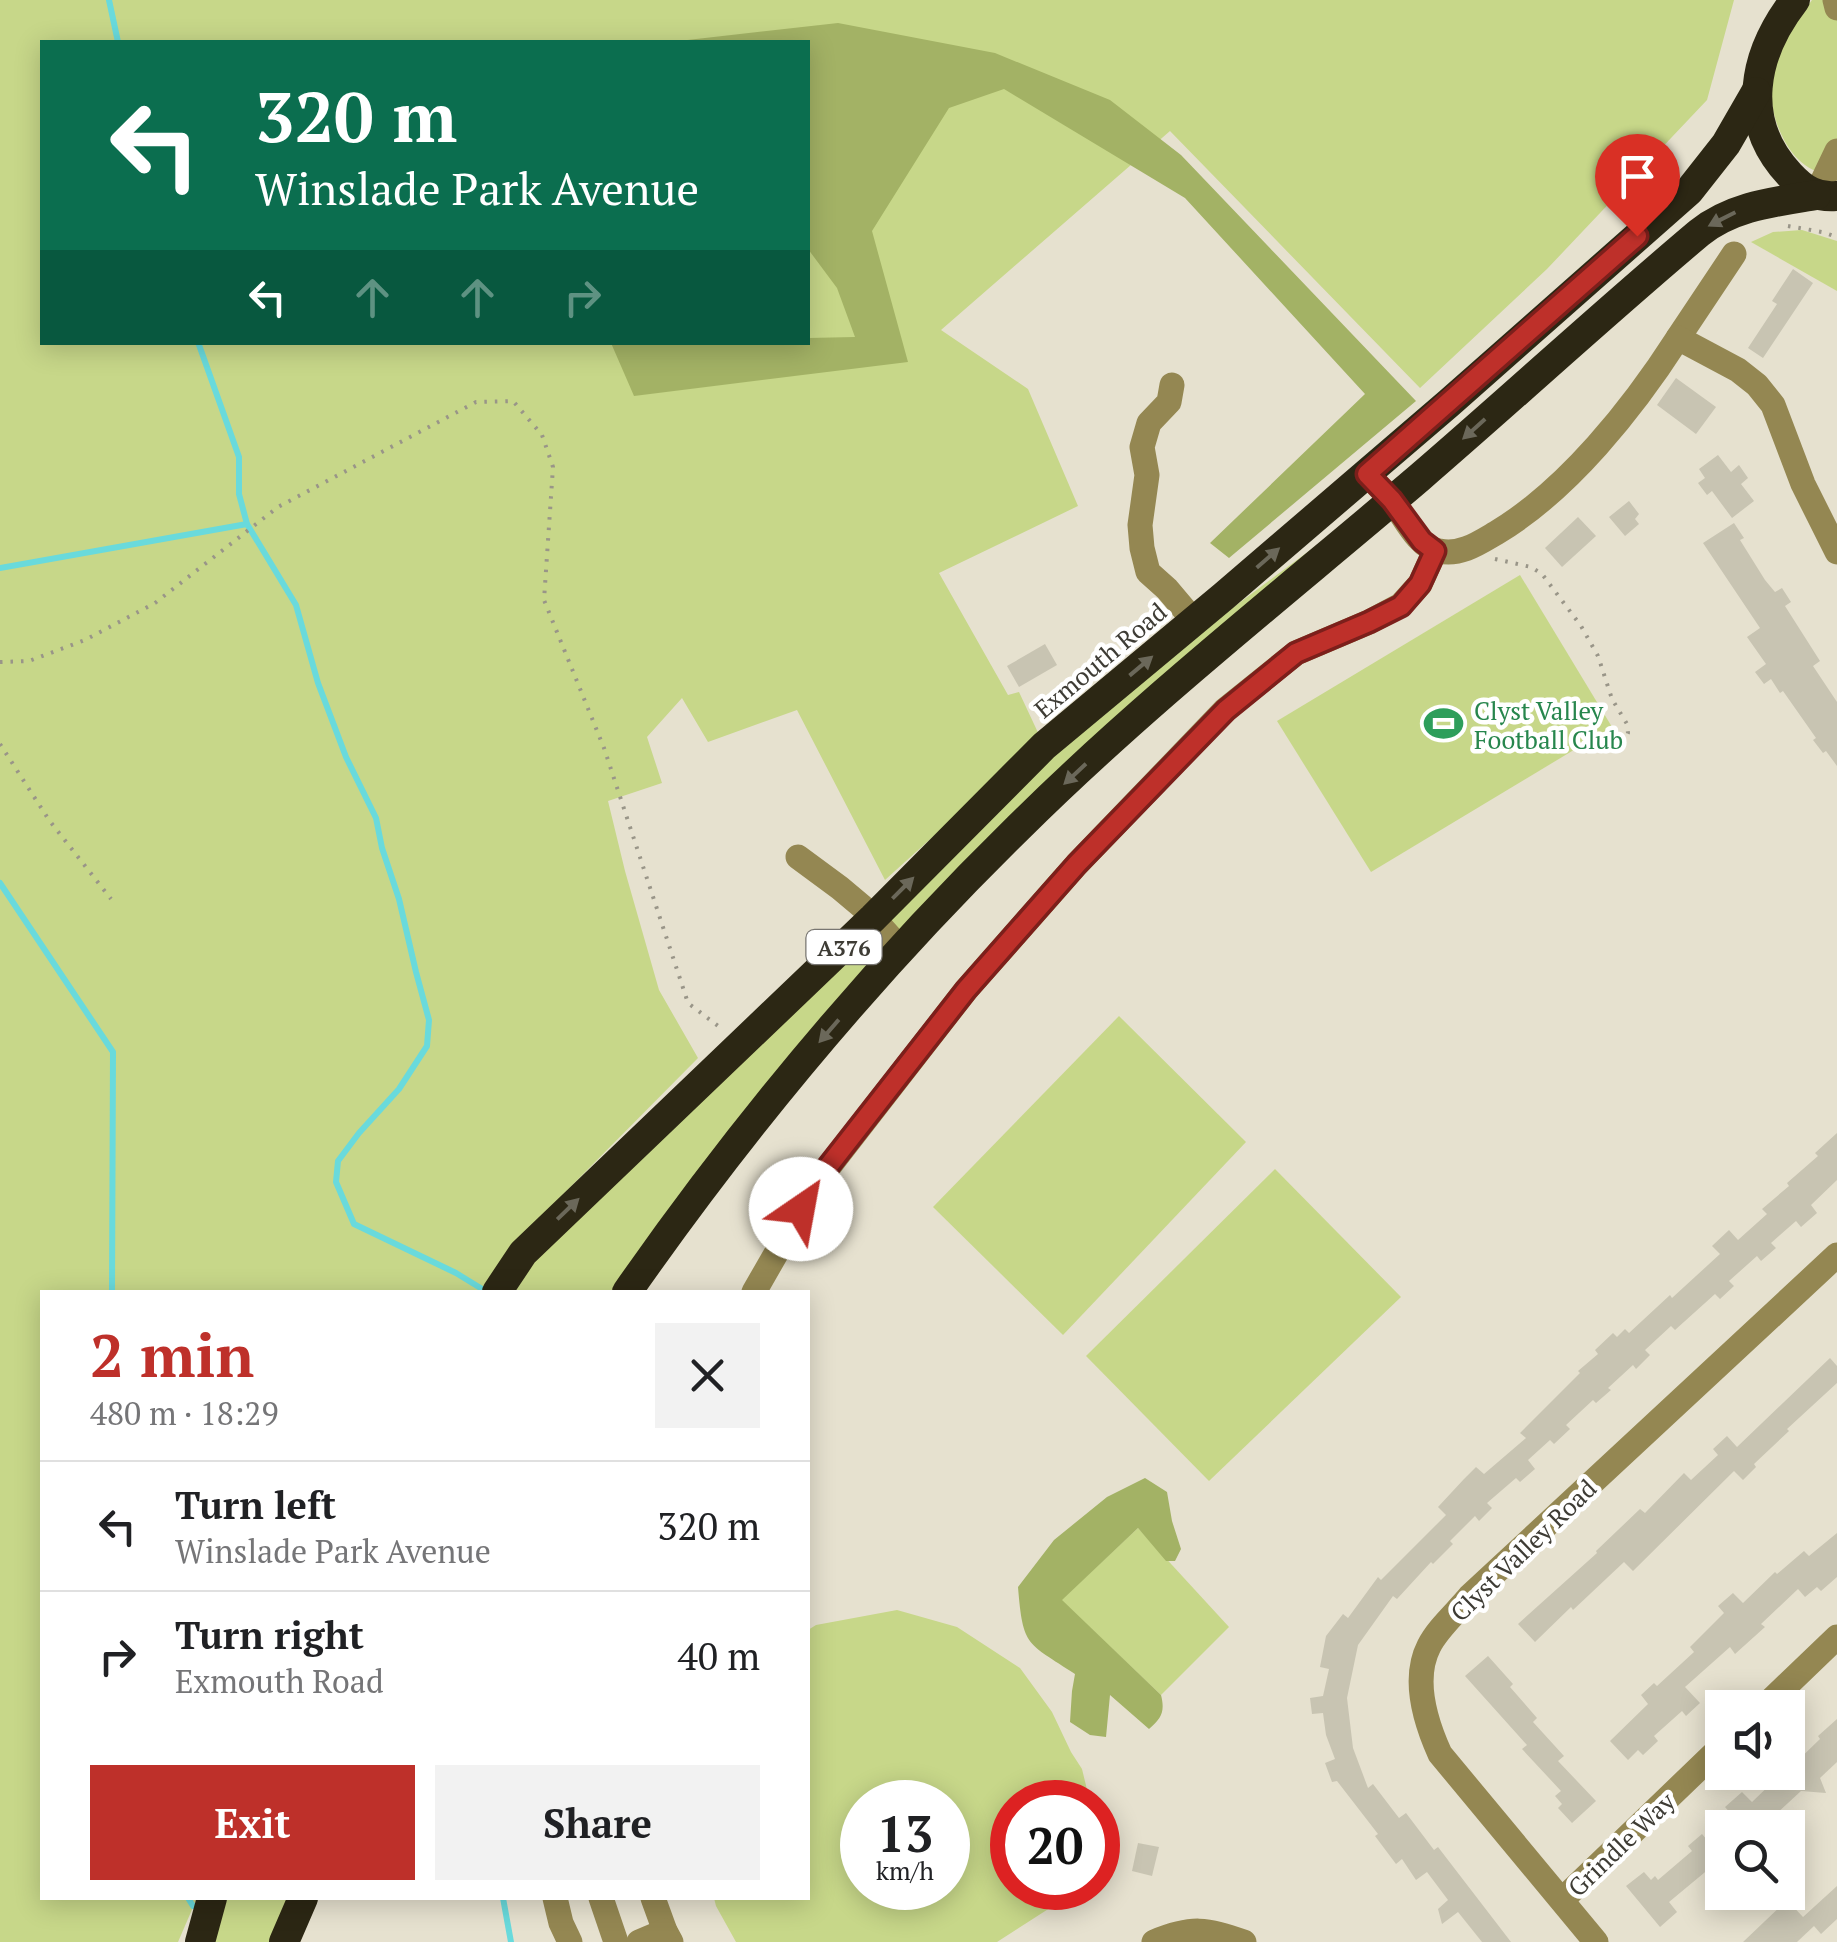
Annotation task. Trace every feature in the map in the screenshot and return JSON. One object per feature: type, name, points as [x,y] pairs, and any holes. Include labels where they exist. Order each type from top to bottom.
[{"type":"highway","name":"A376","points":[[1778,0],[1760,65],[1756,92],[1759,116],[1767,145],[1781,166],[1798,184],[1826,196]]},
{"type":"highway","name":"A376","points":[[1767,45],[1795,0]]},
{"type":"highway","name":"Exmouth Road","points":[[500,1287],[523,1253],[873,918],[1044,746],[1450,403],[1688,190],[1726,144],[1756,92]]},
{"type":"highway","name":"A376","points":[[628,1290],[724,1159],[900,948],[1020,825],[1116,736],[1714,221],[1749,207],[1826,196]]},
{"type":"highway","points":[[200,1942],[211,1900]]},
{"type":"highway","points":[[284,1942],[302,1900]]},
{"type":"street","points":[[1835,0],[1837,8]]},
{"type":"street","points":[[1826,196],[1837,152]]},
{"type":"street","points":[[1367,474],[1422,541],[1435,551],[1454,552],[1477,544],[1518,520],[1563,482],[1618,420],[1665,358],[1734,254]]},
{"type":"street","points":[[1678,338],[1738,370],[1773,405],[1802,484],[1837,552]]},
{"type":"street","points":[[1172,385],[1169,402],[1148,423],[1142,447],[1147,475],[1140,525],[1142,548],[1148,572],[1194,622]]},
{"type":"street","points":[[755,1290],[816,1182],[966,990],[1077,864],[1226,710],[1296,653],[1401,606],[1420,584],[1435,551]]},
{"type":"street","points":[[798,857],[840,888],[900,948]]},
{"type":"street","name":"Clyst Valley Road","points":[[1596,1942],[1440,1754],[1430,1733],[1422,1666],[1430,1644],[1470,1596],[1837,1255]]},
{"type":"street","points":[[1782,1690],[1837,1636]]},
{"type":"street","name":"Grindle Way","points":[[1562,1900],[1705,1762]]},
{"type":"street","points":[[556,1900],[570,1942]]},
{"type":"street","points":[[602,1900],[616,1942]]},
{"type":"street","points":[[639,1942],[668,1936],[654,1900]]},
{"type":"street","points":[[1154,1942],[1180,1931],[1204,1930],[1244,1942]]},
{"type":"path","points":[[1786,226],[1837,237]]},
{"type":"path","points":[[0,662],[29,662],[85,640],[155,603],[278,508],[476,402],[512,401],[542,435],[553,467],[544,600],[604,748],[688,1003],[741,1045]]},
{"type":"path","points":[[1477,544],[1498,561],[1531,567],[1542,574],[1572,614],[1598,656],[1612,699],[1626,724],[1628,733],[1623,744]]},
{"type":"path","points":[[0,744],[49,820],[111,899]]},
{"type":"green space","points":[[0,0],[1734,0],[1707,100],[1547,269],[1420,388],[1170,131],[941,330],[1028,389],[1078,506],[939,573],[1008,695],[1019,692],[1041,739],[885,880],[797,710],[708,742],[682,698],[647,737],[662,783],[608,801],[659,990],[698,1058],[511,1247],[486,1290],[40,1290],[40,1900],[196,1900],[178,1942],[0,1942]]},
{"type":"green space","points":[[1812,0],[1837,0],[1837,173],[1820,172],[1793,153],[1783,138],[1772,102],[1776,59]]},
{"type":"green space","points":[[838,23],[995,53],[1110,100],[1181,155],[1416,401],[1229,558],[1210,543],[1365,394],[1185,198],[1004,89],[949,108],[872,231],[908,362],[634,396],[612,345],[810,345],[810,338],[855,337],[837,288],[810,252],[810,40],[688,40]]},
{"type":"green space","points":[[1802,230],[1837,241],[1837,291],[1751,242],[1773,232]]},
{"type":"green space","points":[[1325,539],[1054,778],[619,1290],[511,1290],[529,1259],[1109,700]]},
{"type":"green space","name":"Clyst Valley Football Club","points":[[1520,575],[1612,727],[1371,872],[1277,721]]},
{"type":"green space","points":[[1119,1016],[1246,1142],[1063,1335],[933,1207]]},
{"type":"green space","points":[[1275,1169],[1401,1297],[1209,1481],[1086,1356]]},
{"type":"green space","points":[[1145,1478],[1167,1492],[1181,1549],[1175,1561],[1166,1561],[1138,1528],[1062,1600],[1161,1695],[1162,1710],[1149,1729],[1110,1695],[1106,1737],[1090,1735],[1070,1722],[1075,1674],[1030,1641],[1022,1622],[1018,1587],[1054,1540],[1107,1497]]},
{"type":"green space","points":[[1138,1528],[1229,1627],[1161,1695],[1061,1600]]},
{"type":"green space","points":[[897,1610],[957,1627],[1020,1668],[1052,1712],[1085,1780],[990,1780],[990,1910],[1047,1910],[997,1942],[736,1942],[714,1900],[810,1900],[810,1629]]},
{"type":"green space","points":[[223,1900],[291,1900],[273,1942],[209,1942]]},
{"type":"building","points":[[1793,269],[1813,283],[1763,358],[1748,348],[1777,304],[1772,301]]},
{"type":"building","points":[[1676,378],[1716,407],[1696,434],[1657,405]]},
{"type":"building","points":[[1718,455],[1731,472],[1739,465],[1748,478],[1741,484],[1754,501],[1732,518],[1712,491],[1707,495],[1698,483],[1705,478],[1699,469]]},
{"type":"building","points":[[1629,501],[1639,514],[1635,519],[1639,524],[1625,536],[1609,517]]},
{"type":"building","points":[[1578,517],[1596,536],[1562,567],[1545,548]]},
{"type":"building","points":[[1734,523],[1765,580],[1775,592],[1782,588],[1791,602],[1785,606],[1820,661],[1813,666],[1837,702],[1837,766],[1813,740],[1816,738],[1783,691],[1780,693],[1771,679],[1764,684],[1755,672],[1766,664],[1747,637],[1760,628],[1703,543]]},
{"type":"building","points":[[1045,644],[1057,665],[1019,687],[1007,666]]},
{"type":"building","points":[[1837,1133],[1837,1180],[1811,1205],[1817,1213],[1801,1227],[1796,1221],[1771,1243],[1776,1248],[1761,1261],[1757,1256],[1729,1281],[1734,1286],[1720,1299],[1715,1294],[1675,1330],[1671,1326],[1645,1350],[1650,1355],[1636,1369],[1633,1365],[1608,1388],[1611,1390],[1596,1403],[1593,1400],[1566,1425],[1570,1429],[1554,1444],[1550,1440],[1528,1460],[1535,1469],[1520,1482],[1516,1478],[1487,1503],[1492,1508],[1479,1521],[1475,1516],[1433,1564],[1397,1599],[1393,1596],[1358,1645],[1347,1698],[1353,1748],[1368,1788],[1373,1784],[1399,1818],[1406,1813],[1434,1850],[1438,1847],[1511,1942],[1482,1942],[1458,1912],[1442,1924],[1438,1909],[1448,1900],[1427,1872],[1416,1880],[1402,1859],[1396,1864],[1337,1781],[1332,1782],[1325,1763],[1335,1759],[1323,1713],[1312,1714],[1310,1698],[1323,1696],[1329,1669],[1320,1667],[1326,1636],[1343,1614],[1348,1618],[1378,1577],[1381,1580],[1446,1515],[1438,1507],[1476,1467],[1484,1474],[1526,1438],[1520,1433],[1598,1354],[1595,1350],[1613,1333],[1617,1337],[1625,1329],[1629,1333],[1670,1295],[1672,1298],[1720,1254],[1712,1246],[1729,1230],[1738,1240],[1767,1214],[1762,1209],[1789,1186],[1787,1183]]},
{"type":"building","points":[[1830,1358],[1837,1366],[1837,1383],[1787,1429],[1743,1480],[1734,1471],[1633,1571],[1624,1562],[1535,1642],[1518,1624],[1640,1509],[1645,1513],[1684,1473],[1691,1480],[1718,1455],[1713,1449],[1727,1436],[1737,1447]]},
{"type":"building","points":[[1837,1533],[1837,1577],[1821,1591],[1817,1587],[1805,1597],[1798,1589],[1735,1654],[1730,1647],[1685,1687],[1700,1703],[1686,1716],[1682,1711],[1654,1736],[1658,1741],[1643,1755],[1638,1750],[1628,1760],[1610,1741],[1648,1704],[1641,1695],[1654,1683],[1657,1686],[1694,1652],[1690,1647],[1724,1613],[1718,1606],[1733,1593],[1743,1603],[1775,1572],[1804,1551],[1809,1556]]},
{"type":"building","points":[[1488,1656],[1537,1718],[1533,1722],[1564,1756],[1558,1761],[1596,1801],[1572,1823],[1558,1808],[1562,1804],[1555,1796],[1561,1791],[1522,1749],[1527,1745],[1465,1676]]},
{"type":"building","points":[[1837,1719],[1837,1762],[1820,1778],[1826,1793],[1801,1791],[1781,1810],[1725,1807],[1742,1792],[1752,1802],[1764,1790],[1805,1790],[1805,1754],[1820,1739],[1818,1736]]},
{"type":"building","points":[[1702,1834],[1705,1838],[1705,1872],[1669,1902],[1677,1912],[1660,1927],[1626,1886],[1644,1872],[1651,1880],[1655,1876],[1658,1880],[1692,1851],[1688,1846]]},
{"type":"building","points":[[1138,1843],[1159,1847],[1152,1876],[1132,1871]]},
{"type":"building","points":[[1837,1886],[1837,1919],[1821,1934],[1814,1926],[1797,1942],[1743,1942],[1777,1910],[1796,1910],[1803,1917]]},
{"type":"waterway","points":[[109,0],[118,40]]},
{"type":"waterway","points":[[199,345],[239,457],[239,494],[247,524],[296,605],[318,683],[346,757],[376,818],[429,1020],[427,1046],[399,1089],[338,1161],[336,1182],[354,1224],[484,1290]]},
{"type":"waterway","points":[[0,568],[247,524]]},
{"type":"waterway","points":[[0,883],[113,1052],[112,1290]]},
{"type":"waterway","points":[[189,1900],[193,1906]]},
{"type":"waterway","points":[[503,1900],[511,1942]]},
{"type":"place","name":"Clyst Valley Football Club","points":[[1444,724]]},
{"type":"route","points":[[801,1209],[816,1182],[966,990],[1077,864],[1226,710],[1296,653],[1401,606],[1420,584],[1435,551],[1422,541],[1367,474],[1637,236]]}]
